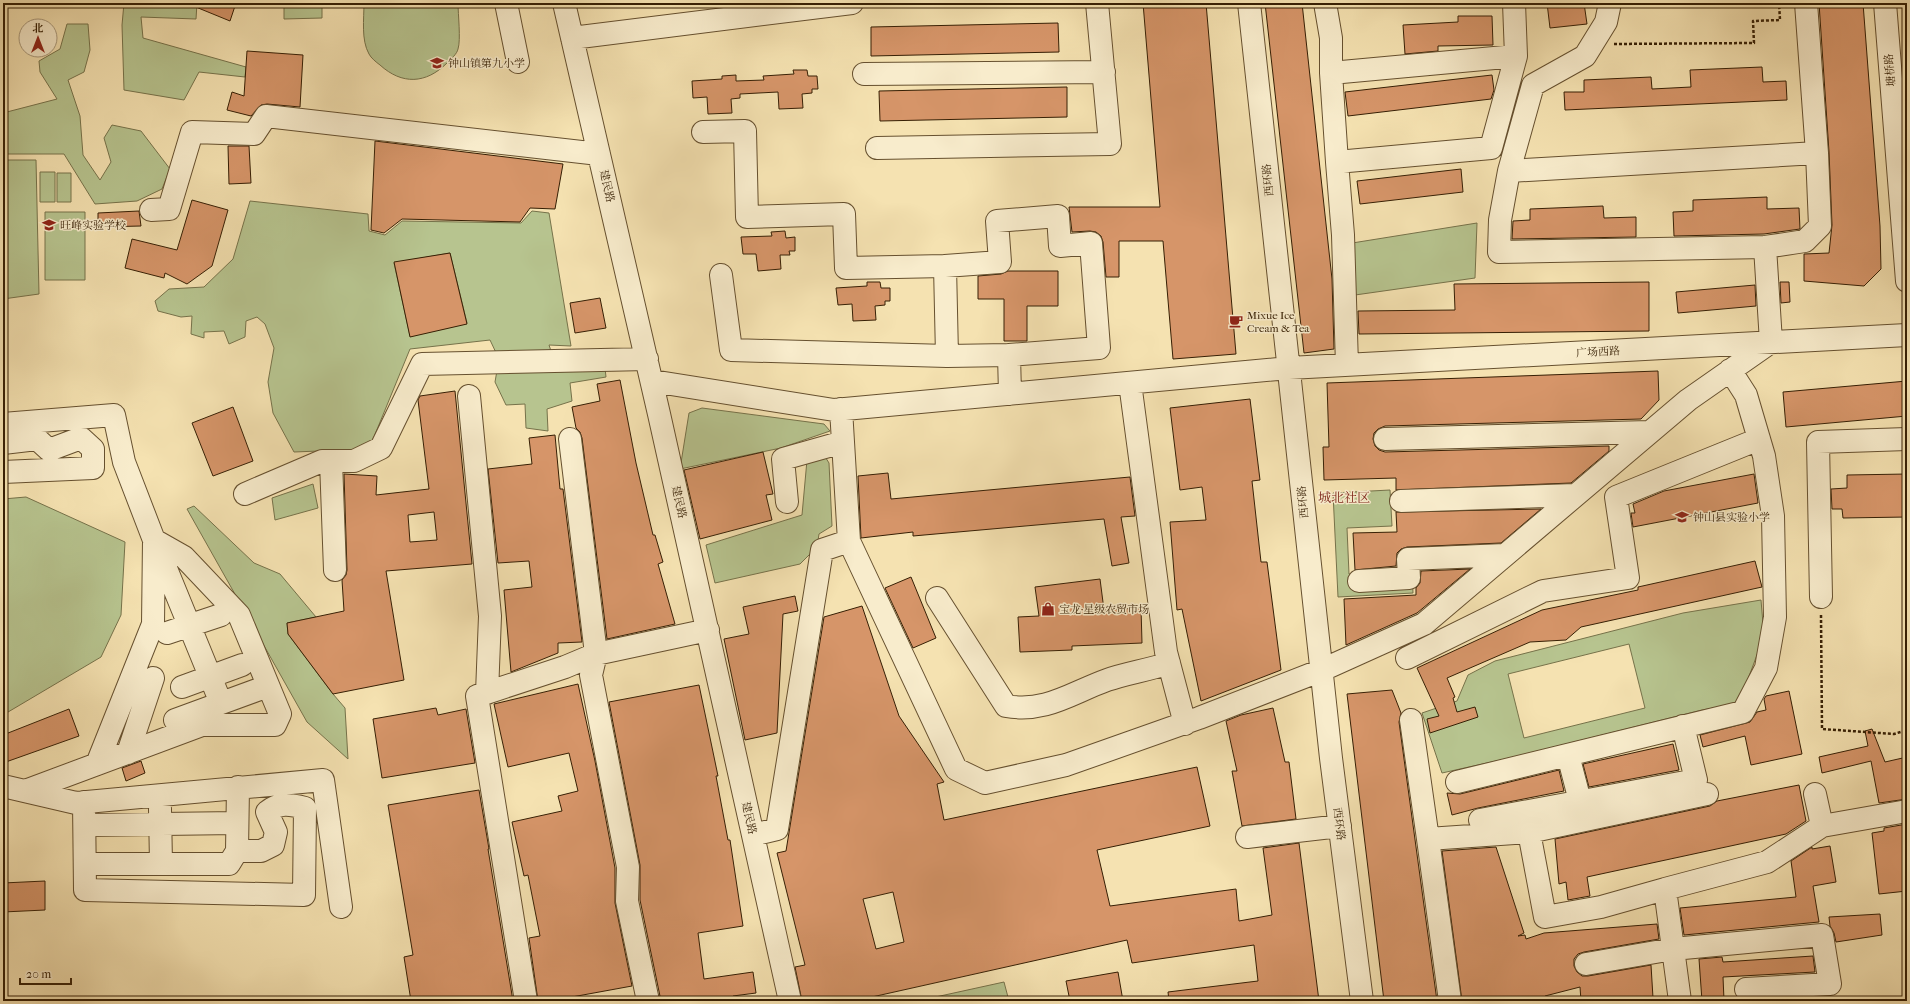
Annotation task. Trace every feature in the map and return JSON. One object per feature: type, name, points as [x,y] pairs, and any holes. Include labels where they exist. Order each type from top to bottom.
[{"type":"street","points":[[506,3],[518,62]]},
{"type":"street","name":"建民路","points":[[564,3],[652,381],[790,1001]]},
{"type":"street","points":[[572,38],[852,3]]},
{"type":"street","points":[[877,148],[1110,144],[1097,3]]},
{"type":"street","name":"西环路","points":[[1249,3],[1322,670],[1362,1001]]},
{"type":"street","points":[[1325,3],[1331,38],[1331,73],[1343,234],[1347,365]]},
{"type":"street","points":[[1337,162],[1491,148],[1516,56],[1514,3]]},
{"type":"street","points":[[1610,3],[1606,22],[1585,56],[1533,85],[1509,171],[1500,220],[1498,252],[1765,247],[1805,241],[1820,226],[1817,153],[1806,3]]},
{"type":"street","name":"塘桥路","points":[[1885,3],[1901,133],[1907,274]]},
{"type":"street","points":[[1331,73],[1516,56]]},
{"type":"street","points":[[864,74],[1104,72]]},
{"type":"street","points":[[151,210],[169,209],[192,132],[254,134],[266,116],[600,154]]},
{"type":"street","points":[[703,132],[745,130],[747,217],[844,214],[846,268],[945,266],[1000,262],[996,221],[1058,216],[1060,246],[1091,243],[1099,348],[1009,355],[947,356],[731,350],[721,275]]},
{"type":"street","points":[[1509,171],[1817,153]]},
{"type":"street","points":[[841,409],[849,541],[956,769],[985,783],[1066,766],[1185,724],[1322,670],[1424,624],[1688,400],[1770,342],[1765,247]]},
{"type":"street","points":[[945,266],[947,356]]},
{"type":"street","name":"广场西路","points":[[652,381],[834,410],[1289,368],[1907,335]]},
{"type":"street","points":[[1009,355],[1010,394]]},
{"type":"street","points":[[245,494],[322,461],[354,461],[381,448],[422,364],[647,359]]},
{"type":"street","points":[[1457,782],[1744,712],[1766,668],[1775,617],[1773,516],[1764,456],[1759,439],[1746,395],[1730,370]]},
{"type":"street","points":[[1130,383],[1169,663],[1185,724]]},
{"type":"street","points":[[469,396],[490,616],[487,693]]},
{"type":"street","points":[[3,424],[114,415],[124,462],[154,540],[221,703]]},
{"type":"street","points":[[1385,439],[1649,432]]},
{"type":"street","points":[[3,443],[37,439],[49,450],[81,438],[93,449],[93,468],[3,472]]},
{"type":"street","points":[[570,439],[596,654],[591,675],[628,867],[627,901],[646,1001]]},
{"type":"street","points":[[1407,658],[1543,591],[1628,578],[1616,498],[1759,439]]},
{"type":"street","points":[[1820,597],[1818,442],[1907,439]]},
{"type":"street","points":[[787,502],[783,459],[843,442]]},
{"type":"street","points":[[93,449],[120,446]]},
{"type":"street","points":[[331,461],[335,570]]},
{"type":"street","points":[[1401,501],[1575,496]]},
{"type":"street","points":[[24,791],[202,725],[275,725],[280,714],[238,615],[184,557],[154,540]]},
{"type":"street","points":[[98,764],[153,624],[154,540]]},
{"type":"street","points":[[753,835],[777,829],[822,550],[849,541]]},
{"type":"street","points":[[1359,581],[1409,578],[1408,559],[1505,555]]},
{"type":"street","points":[[937,598],[1006,706],[1018,708],[1050,705],[1109,679],[1169,663]]},
{"type":"street","points":[[167,633],[222,615]]},
{"type":"street","points":[[526,1001],[477,696],[565,667],[596,654],[708,630]]},
{"type":"street","points":[[182,687],[242,665]]},
{"type":"street","points":[[128,752],[153,678]]},
{"type":"street","points":[[160,740],[167,723],[268,686]]},
{"type":"street","points":[[1411,720],[1450,1001]]},
{"type":"street","points":[[1480,820],[1696,780],[1683,726]]},
{"type":"street","points":[[1568,755],[1580,801]]},
{"type":"street","points":[[3,786],[76,803],[159,794],[323,780],[341,907]]},
{"type":"street","points":[[85,864],[230,864],[237,851],[238,787]]},
{"type":"street","points":[[159,794],[161,864]]},
{"type":"street","points":[[1428,839],[1529,832],[1707,794]]},
{"type":"street","points":[[1815,794],[1822,826]]},
{"type":"street","points":[[84,802],[85,890],[304,895],[304,808],[286,803],[273,807],[267,812],[276,832],[273,845],[261,851],[237,851]]},
{"type":"street","points":[[1529,832],[1545,917],[1601,907],[1767,862],[1822,826],[1907,812]]},
{"type":"street","points":[[85,825],[237,823]]},
{"type":"street","points":[[1247,837],[1340,826]]},
{"type":"street","points":[[1665,889],[1680,1001]]},
{"type":"street","points":[[1586,964],[1673,949],[1822,935],[1830,984],[1795,993],[1746,989]]},
{"type":"path","points":[[1593,44],[1754,43],[1753,21],[1780,20],[1779,3]]},
{"type":"path","points":[[1820,597],[1822,729],[1894,734],[1907,730]]},
{"type":"green space","points":[[124,3],[197,3],[196,19],[141,17],[143,38],[246,67],[245,77],[199,72],[184,100],[124,90],[122,25]]},
{"type":"green space","points":[[284,3],[322,3],[322,18],[284,19]]},
{"type":"green space","points":[[364,3],[458,3],[459,45],[457,51],[454,56],[439,70],[422,78],[405,79],[388,72],[374,60],[366,48]]},
{"type":"green space","points":[[67,24],[88,24],[90,50],[84,72],[68,80],[80,116],[83,155],[100,180],[111,162],[104,138],[112,125],[141,131],[170,169],[162,189],[137,201],[95,204],[64,154],[3,154],[3,113],[57,99],[40,72],[39,61],[44,58],[58,58],[58,50],[60,49]]},
{"type":"green space","points":[[3,160],[36,160],[39,294],[3,299]]},
{"type":"green space","points":[[40,172],[55,172],[55,202],[40,202]]},
{"type":"green space","points":[[57,173],[71,173],[71,202],[57,202]]},
{"type":"green space","points":[[250,201],[368,214],[369,231],[385,235],[402,221],[521,223],[532,211],[549,213],[571,346],[549,345],[557,369],[605,368],[606,377],[570,383],[572,401],[547,409],[548,431],[526,428],[525,404],[506,405],[495,382],[499,359],[490,340],[410,349],[369,449],[294,452],[273,413],[268,382],[274,348],[265,324],[257,317],[246,321],[245,337],[229,344],[224,331],[204,332],[204,338],[191,334],[192,316],[181,317],[158,311],[155,301],[169,289],[204,287],[233,259]],"holes":[[[450,253],[467,323],[410,336],[394,263]]]},
{"type":"green space","points":[[45,212],[85,212],[85,280],[45,280]]},
{"type":"green space","points":[[1477,223],[1475,278],[1348,296],[1346,244]]},
{"type":"green space","points":[[702,408],[824,424],[830,431],[781,448],[680,469],[689,413]]},
{"type":"green space","points":[[824,455],[829,463],[832,526],[819,534],[817,547],[800,564],[715,583],[706,545],[802,515],[807,460]]},
{"type":"green space","points":[[313,484],[318,508],[275,520],[272,498]]},
{"type":"green space","points":[[1390,490],[1392,526],[1347,528],[1349,574],[1412,571],[1413,593],[1338,597],[1333,493]]},
{"type":"green space","points":[[26,497],[125,542],[121,615],[101,657],[3,715],[3,499]]},
{"type":"green space","points":[[194,506],[254,563],[280,574],[316,617],[287,623],[288,634],[345,708],[348,759],[307,722],[187,509]]},
{"type":"green space","points":[[1761,600],[1764,636],[1748,679],[1736,704],[1702,710],[1514,757],[1442,773],[1422,713],[1457,701],[1468,675],[1495,661],[1683,613]],"holes":[[[1629,644],[1645,708],[1524,738],[1508,674]]]},
{"type":"green space","points":[[1004,982],[1009,1001],[932,1001],[931,998]]},
{"type":"building","points":[[186,3],[236,3],[230,21]]},
{"type":"building","points":[[1143,3],[1206,3],[1236,354],[1173,359],[1163,241],[1119,241],[1119,277],[1106,277],[1103,242],[1101,236],[1096,232],[1090,231],[1072,232],[1069,207],[1160,207]]},
{"type":"building","points":[[1265,3],[1302,3],[1332,279],[1334,349],[1304,353]]},
{"type":"building","points":[[1547,3],[1584,3],[1587,24],[1550,28]]},
{"type":"building","points":[[1819,3],[1863,3],[1880,226],[1881,269],[1864,286],[1804,281],[1804,254],[1829,253],[1832,225],[1829,152]]},
{"type":"building","points":[[1458,16],[1492,16],[1493,45],[1438,46],[1438,51],[1405,54],[1403,25],[1458,22]]},
{"type":"building","points":[[1058,23],[1059,52],[871,56],[871,27]]},
{"type":"building","points":[[247,51],[303,55],[300,107],[267,104],[261,105],[251,116],[227,110],[232,92],[244,96]]},
{"type":"building","points":[[1762,67],[1763,82],[1786,81],[1787,100],[1565,110],[1564,92],[1584,92],[1584,80],[1651,77],[1652,89],[1691,87],[1690,70]]},
{"type":"building","points":[[793,70],[807,70],[808,76],[817,76],[818,89],[812,89],[812,93],[802,94],[803,108],[779,109],[778,92],[740,94],[740,98],[731,99],[732,113],[708,114],[707,97],[693,98],[692,81],[722,79],[722,76],[736,75],[736,81],[764,80],[763,76],[794,74]]},
{"type":"building","points":[[1492,75],[1494,90],[1491,99],[1348,116],[1345,92]]},
{"type":"building","points":[[1067,87],[1067,117],[880,121],[879,91]]},
{"type":"building","points":[[375,141],[563,164],[555,209],[530,208],[520,222],[402,219],[384,233],[371,230]]},
{"type":"building","points":[[228,146],[249,146],[251,183],[229,184]]},
{"type":"building","points":[[1461,169],[1463,192],[1360,204],[1357,181]]},
{"type":"building","points":[[1767,197],[1767,209],[1799,208],[1800,229],[1764,234],[1674,236],[1673,212],[1693,211],[1693,200]]},
{"type":"building","points":[[192,200],[228,210],[212,266],[187,284],[165,273],[164,278],[125,268],[132,239],[177,250]]},
{"type":"building","points":[[1603,206],[1604,218],[1636,217],[1636,237],[1512,239],[1513,221],[1530,220],[1530,209]]},
{"type":"building","points":[[139,211],[141,226],[98,227],[98,213]]},
{"type":"building","points":[[785,231],[786,238],[795,237],[795,251],[789,251],[790,255],[780,255],[781,269],[758,271],[756,254],[743,254],[741,237],[772,236],[771,232]]},
{"type":"building","points":[[450,253],[467,324],[410,337],[394,262]]},
{"type":"building","points":[[1008,271],[1058,271],[1058,306],[1027,306],[1027,341],[1004,341],[1004,299],[978,299],[978,276],[1001,274]]},
{"type":"building","points":[[867,282],[880,282],[881,288],[890,288],[890,301],[885,301],[885,305],[875,306],[876,320],[853,321],[852,304],[838,305],[836,288],[867,286]]},
{"type":"building","points":[[1649,282],[1649,331],[1359,334],[1358,311],[1455,310],[1454,284]]},
{"type":"building","points":[[1780,282],[1789,282],[1790,302],[1781,303]]},
{"type":"building","points":[[1755,285],[1756,306],[1678,313],[1676,292]]},
{"type":"building","points":[[600,298],[606,328],[575,333],[570,303]]},
{"type":"building","points":[[1658,371],[1659,400],[1641,419],[1385,426],[1378,429],[1374,433],[1373,439],[1375,446],[1379,450],[1385,452],[1609,446],[1609,451],[1571,483],[1396,490],[1396,478],[1324,480],[1323,447],[1329,447],[1327,383]]},
{"type":"building","points":[[620,380],[636,463],[653,535],[655,535],[663,562],[658,564],[675,624],[607,639],[582,438],[580,432],[576,428],[572,407],[600,401],[597,384]]},
{"type":"building","points":[[1907,381],[1907,416],[1786,427],[1783,392]]},
{"type":"building","points":[[455,391],[472,564],[386,571],[404,680],[333,694],[288,634],[287,623],[344,611],[342,580],[346,575],[347,570],[344,474],[377,476],[376,495],[429,489],[418,400],[420,396]],"holes":[[[434,512],[437,540],[410,542],[408,515]]]},
{"type":"building","points":[[1250,399],[1260,480],[1252,481],[1261,562],[1267,562],[1281,670],[1201,701],[1182,609],[1177,610],[1170,522],[1206,520],[1202,487],[1180,490],[1170,408]]},
{"type":"building","points":[[233,407],[253,461],[213,476],[192,423]]},
{"type":"building","points":[[555,435],[560,489],[563,489],[582,642],[558,643],[558,653],[511,672],[504,590],[532,587],[529,561],[498,563],[488,469],[532,464],[529,438]]},
{"type":"building","points":[[763,452],[773,494],[766,495],[772,520],[700,539],[684,470]]},
{"type":"building","points":[[888,473],[891,499],[1130,477],[1135,516],[1121,517],[1129,563],[1112,566],[1104,519],[913,536],[913,532],[861,538],[858,476]]},
{"type":"building","points":[[1754,474],[1758,503],[1633,527],[1631,513],[1635,513],[1633,504],[1664,491]]},
{"type":"building","points":[[1907,474],[1907,517],[1843,518],[1842,509],[1832,509],[1831,489],[1847,488],[1847,475]]},
{"type":"building","points":[[1541,509],[1501,543],[1407,547],[1401,549],[1397,553],[1396,566],[1355,570],[1353,533],[1397,532],[1396,512]]},
{"type":"building","points":[[1755,561],[1762,587],[1581,627],[1566,640],[1530,642],[1447,678],[1455,697],[1453,698],[1457,712],[1475,707],[1478,717],[1430,733],[1427,719],[1439,716],[1417,668],[1542,610],[1638,590],[1638,587]]},
{"type":"building","points":[[1470,569],[1417,613],[1346,645],[1344,599],[1416,595],[1416,588],[1420,583],[1421,571]]},
{"type":"building","points":[[911,577],[936,638],[913,648],[885,588]]},
{"type":"building","points":[[1100,579],[1104,610],[1141,608],[1142,643],[1072,646],[1072,650],[1020,652],[1018,617],[1039,616],[1035,587]]},
{"type":"building","points":[[795,596],[798,611],[783,614],[777,733],[745,740],[724,639],[749,634],[743,607]]},
{"type":"building","points":[[862,606],[899,716],[944,782],[937,784],[944,820],[1197,767],[1210,826],[1097,850],[1110,906],[1236,889],[1239,921],[1272,915],[1263,848],[1299,843],[1319,1001],[1169,1001],[1168,992],[1258,981],[1254,945],[1132,963],[1127,940],[854,1001],[802,1001],[795,967],[805,965],[777,853],[786,851],[824,617]],"holes":[[[893,892],[904,942],[876,949],[863,899]]]},
{"type":"building","points":[[578,684],[595,761],[615,868],[615,903],[632,986],[550,1001],[538,1001],[529,938],[540,936],[528,875],[524,876],[512,822],[562,811],[558,796],[578,791],[569,753],[508,767],[494,704]]},
{"type":"building","points":[[699,685],[718,776],[716,776],[728,840],[730,840],[743,926],[698,933],[704,979],[753,972],[756,993],[733,996],[733,1001],[661,1001],[640,900],[640,865],[609,702]]},
{"type":"building","points":[[1392,690],[1401,713],[1399,722],[1437,1001],[1384,1001],[1347,694]]},
{"type":"building","points":[[1789,691],[1802,754],[1751,765],[1745,736],[1703,747],[1700,735],[1750,722],[1757,712],[1766,710],[1764,699],[1766,696]]},
{"type":"building","points":[[436,708],[438,715],[466,709],[475,763],[382,778],[373,719]]},
{"type":"building","points":[[1273,708],[1285,762],[1289,762],[1296,819],[1242,826],[1232,771],[1237,771],[1226,721],[1241,715]]},
{"type":"building","points":[[69,709],[79,736],[3,763],[3,735]]},
{"type":"building","points":[[1872,729],[1885,762],[1907,757],[1907,799],[1879,803],[1871,761],[1822,773],[1819,757],[1868,746],[1865,731]]},
{"type":"building","points":[[1673,744],[1679,770],[1589,787],[1583,764]]},
{"type":"building","points":[[141,761],[145,773],[126,781],[122,768]]},
{"type":"building","points":[[1559,770],[1564,791],[1478,808],[1452,815],[1447,793],[1460,794]]},
{"type":"building","points":[[1799,785],[1806,821],[1786,834],[1587,877],[1590,896],[1568,900],[1566,882],[1559,884],[1555,839],[1710,806],[1717,801]]},
{"type":"building","points":[[479,790],[513,1001],[411,1001],[404,957],[413,955],[388,805]]},
{"type":"building","points":[[1907,824],[1907,891],[1879,894],[1872,833],[1884,831],[1884,828]]},
{"type":"building","points":[[1830,846],[1836,882],[1813,886],[1819,922],[1684,935],[1680,908],[1796,897],[1791,861],[1812,847],[1812,849]]},
{"type":"building","points":[[1496,847],[1524,933],[1518,936],[1525,935],[1526,939],[1544,933],[1657,924],[1659,939],[1584,952],[1578,954],[1574,959],[1574,966],[1577,972],[1582,976],[1651,965],[1653,998],[1615,1001],[1581,1001],[1580,987],[1545,996],[1546,1001],[1462,1001],[1442,851]]},
{"type":"building","points":[[45,881],[45,910],[3,912],[3,883]]},
{"type":"building","points":[[1880,914],[1882,935],[1836,942],[1834,933],[1830,926],[1829,917]]},
{"type":"building","points":[[1813,956],[1815,972],[1723,977],[1724,1000],[1702,1001],[1699,959],[1722,957],[1723,962]]},
{"type":"building","points":[[1118,972],[1123,1001],[1070,1001],[1066,981]]},
{"type":"place","name":"钟山镇第九小学","points":[[437,63]]},
{"type":"place","name":"旺峰实验学校","points":[[49,225]]},
{"type":"place","name":"Mixue Ice Cream & Tea","points":[[1236,321]]},
{"type":"place","name":"钟山县实验小学","points":[[1682,517]]},
{"type":"place","name":"宝龙·星级农贸市场","points":[[1048,609]]},
{"type":"district","name":"城北社区","points":[[1344,497]]}]
